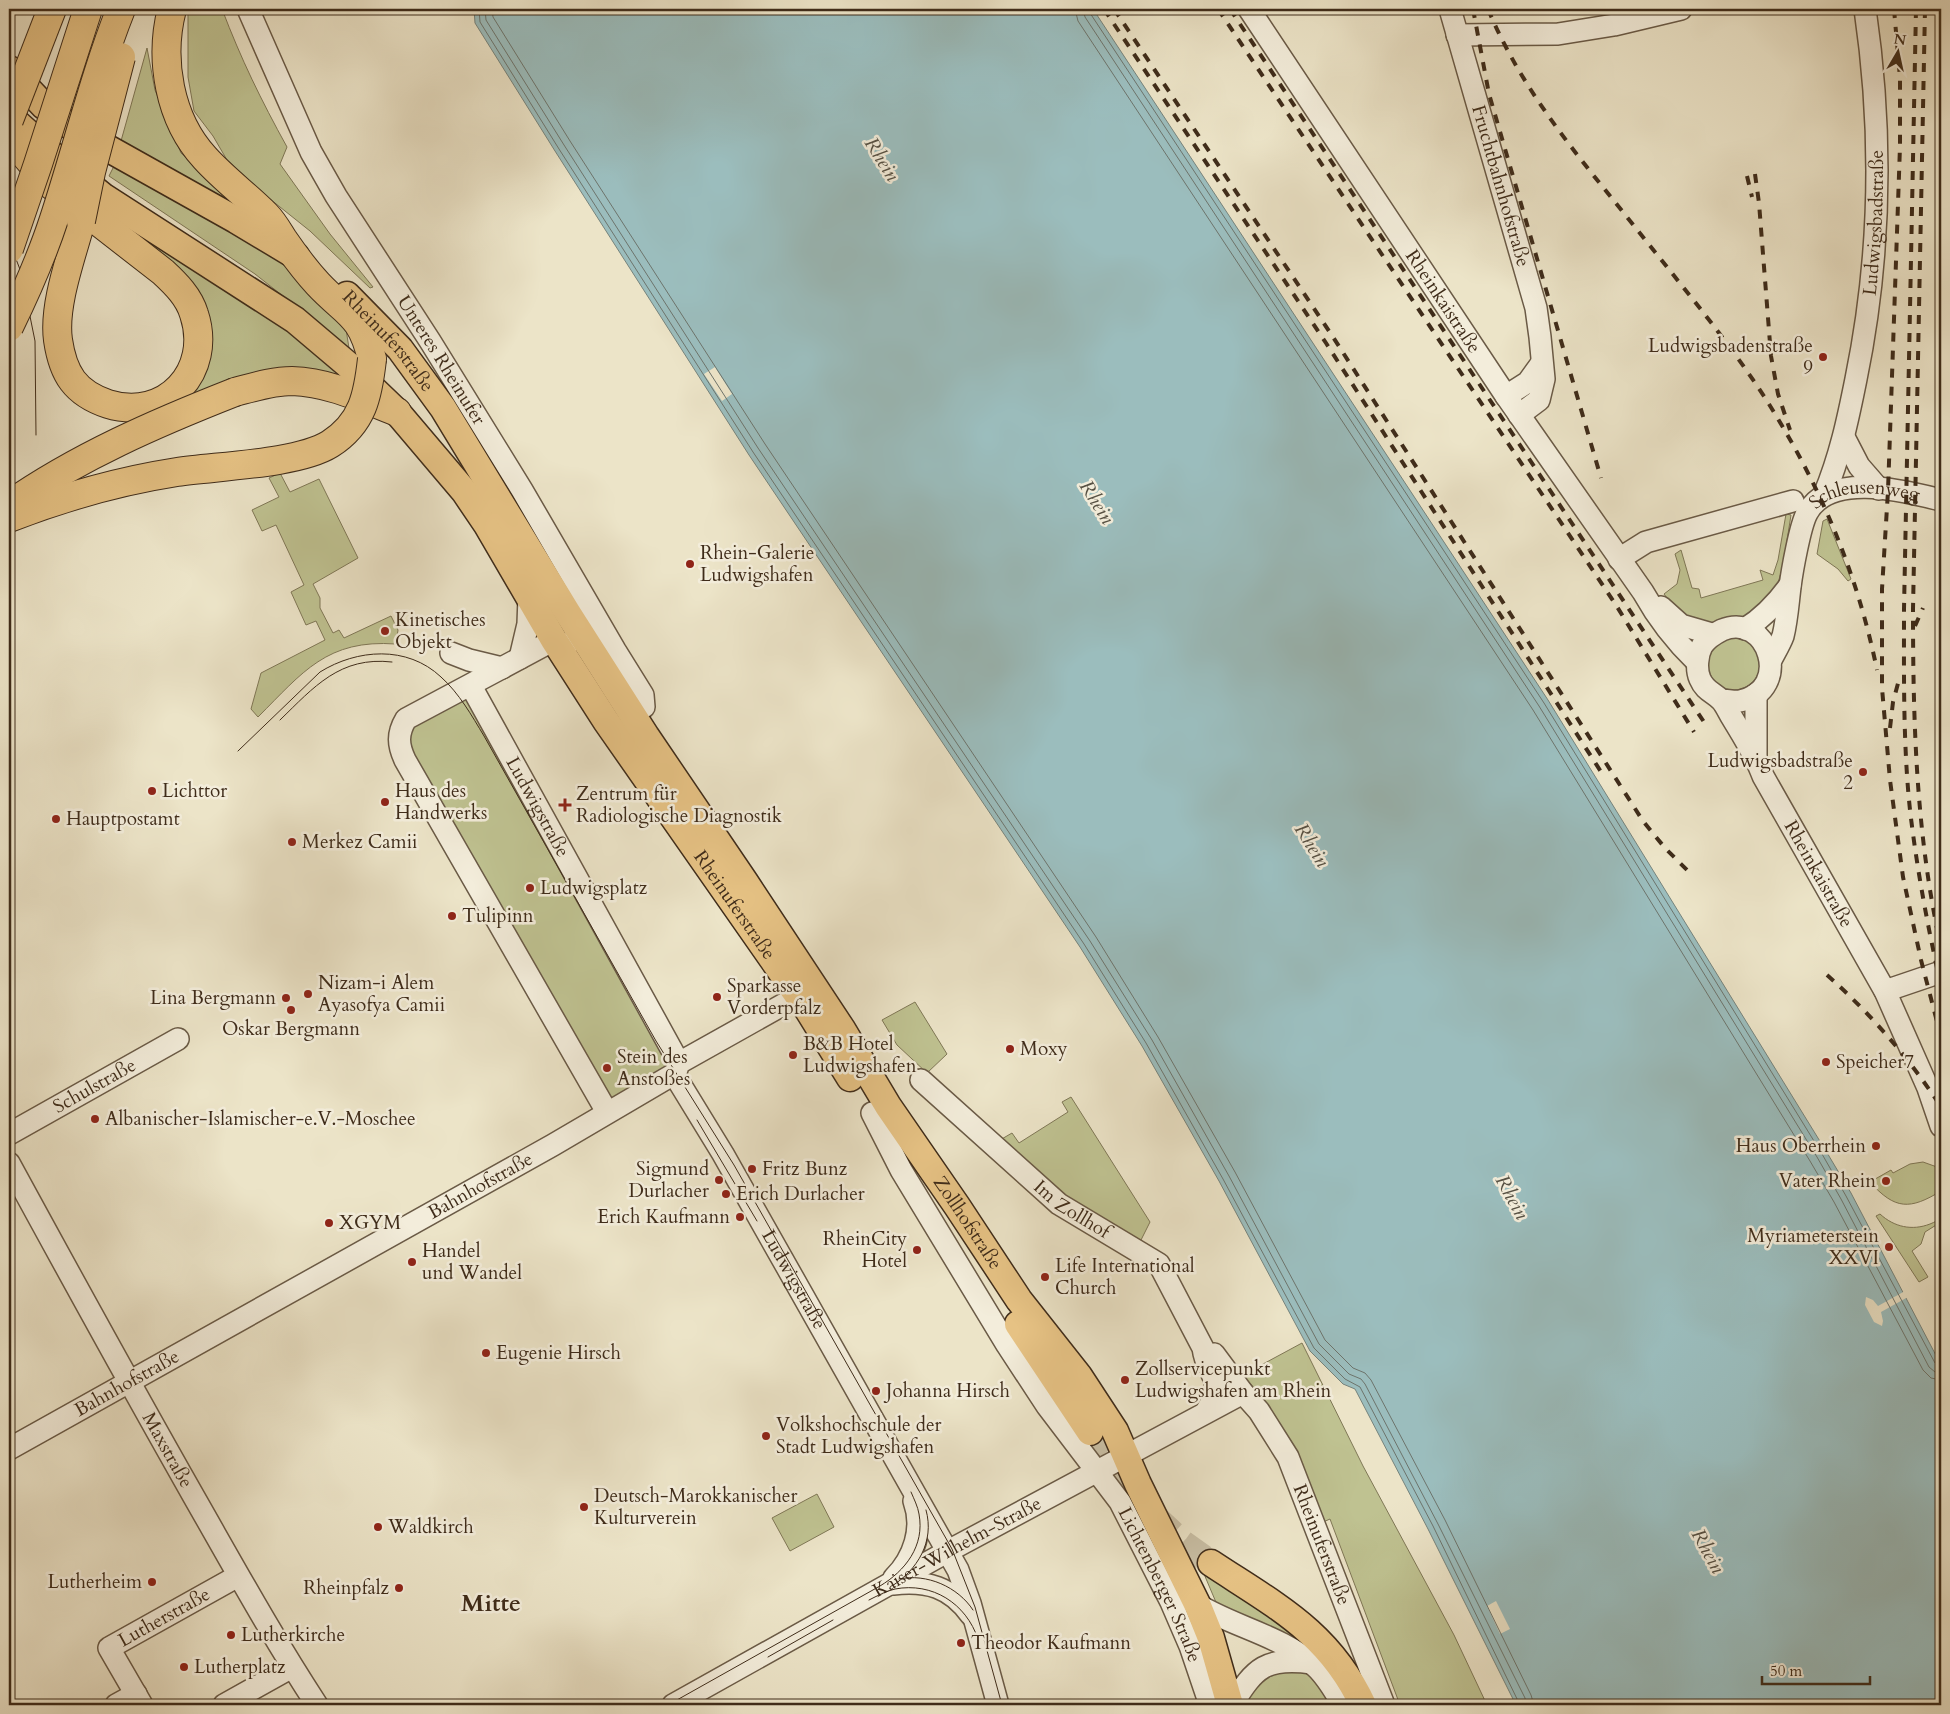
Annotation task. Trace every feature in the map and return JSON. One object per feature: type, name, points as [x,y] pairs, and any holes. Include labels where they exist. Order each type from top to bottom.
[{"type":"highway","points":[[9,120],[52,9]]},
{"type":"highway","points":[[9,249],[88,9]]},
{"type":"highway","points":[[9,327],[54,221],[100,65],[122,9]]},
{"type":"highway","points":[[9,137],[50,184],[164,272],[179,287],[194,314],[199,340],[198,354],[192,369],[182,386],[172,395],[156,404],[138,408],[119,407],[84,394],[71,380],[62,358],[58,340],[58,311],[81,221],[92,172],[122,56],[139,9]]},
{"type":"highway","points":[[9,518],[80,494],[130,481],[177,472],[305,454],[329,444],[348,429],[363,408],[369,387],[372,359],[367,341],[357,322],[342,305],[319,285],[293,253],[267,216],[232,187],[203,157],[183,127],[172,96],[166,65],[167,40],[172,9]]},
{"type":"highway","points":[[9,506],[35,487],[98,452],[172,417],[235,392],[272,383],[293,381],[310,383],[338,390],[397,412]]},
{"type":"main road","name":"Rheinuferstraße","points":[[9,69],[44,106],[77,132],[293,253],[332,281],[400,349],[443,408],[806,991]]},
{"type":"main road","name":"Rheinuferstraße","points":[[9,116],[104,198],[295,320],[347,364],[397,412],[464,491],[487,525],[554,640],[606,721],[806,991]]},
{"type":"main road","name":"Zollhofstraße","points":[[806,991],[880,1109],[957,1206],[1019,1300],[1079,1376],[1115,1431],[1198,1606],[1231,1705]]},
{"type":"main road","points":[[880,1109],[1090,1432]]},
{"type":"main road","points":[[1211,1563],[1308,1630],[1342,1667],[1364,1705]]},
{"type":"street","name":"Unteres Rheinufer","points":[[248,9],[311,152],[336,196],[430,341],[522,490],[643,695],[644,707]]},
{"type":"street","name":"Rheinkaistraße","points":[[1249,9],[1518,415],[1643,592],[1658,618],[1682,649],[1697,662]]},
{"type":"street","name":"Fruchtbahnhofstraße","points":[[1450,9],[1536,308],[1544,379],[1539,400],[1518,415]]},
{"type":"street","points":[[1457,35],[1558,34],[1614,25],[1681,9]]},
{"type":"street","name":"Ludwigsbadstraße","points":[[1824,495],[1834,472],[1844,437],[1861,356],[1870,294],[1876,224],[1875,95],[1865,9]]},
{"type":"street","points":[[1506,396],[1528,382],[1541,364]]},
{"type":"street","points":[[1844,437],[1859,466],[1879,489]]},
{"type":"street","name":"Schleusenweg","points":[[1771,660],[1782,637],[1790,585],[1806,514],[1813,504],[1824,495],[1842,488],[1852,487],[1879,489],[1941,500]]},
{"type":"street","name":"Schleusenweg","points":[[1619,559],[1646,542],[1793,501]]},
{"type":"street","points":[[1745,629],[1762,618],[1774,607],[1790,585]]},
{"type":"street","name":"Rheinkaistraße","points":[[1643,592],[1682,625],[1712,634]]},
{"type":"street","points":[[511,663],[528,624],[529,597]]},
{"type":"street","points":[[1728,628],[1745,629],[1757,636],[1766,646],[1771,660],[1770,673],[1765,685],[1756,694],[1739,701],[1722,700],[1708,691],[1699,678],[1697,662],[1702,646],[1712,634],[1728,628]]},
{"type":"street","points":[[554,640],[406,719],[400,730],[398,742],[405,760],[607,1112]]},
{"type":"street","name":"Rheinuferstraße","points":[[554,640],[573,647],[628,730],[646,736]]},
{"type":"street","points":[[451,653],[470,660],[511,663]]},
{"type":"street","name":"Ludwigstraße","points":[[471,686],[723,1154],[948,1551],[966,1588],[998,1705]]},
{"type":"street","name":"Rheinkaistraße","points":[[1756,694],[1756,756]]},
{"type":"street","name":"Rheinkaistraße","points":[[1722,700],[1756,756],[1763,776],[1885,991],[1928,1088],[1941,1126]]},
{"type":"street","points":[[1885,991],[1941,972]]},
{"type":"street","name":"Bahnhofstraße","points":[[9,1449],[553,1145],[676,1068],[806,991]]},
{"type":"street","name":"Schulstraße","points":[[9,1134],[178,1038]]},
{"type":"street","name":"Im Zollhof","points":[[921,1080],[1059,1204],[1159,1264],[1203,1348],[1204,1356],[1217,1383],[1214,1399],[1206,1412]]},
{"type":"street","name":"Zollhofstraße","points":[[880,1109],[902,1170],[978,1300],[1047,1406],[1096,1471]]},
{"type":"street","name":"Maxstraße","points":[[9,1163],[238,1576],[317,1705]]},
{"type":"street","name":"Im Zollhof","points":[[1203,1348],[1212,1352],[1243,1393]]},
{"type":"street","name":"Rheinuferstraße","points":[[1243,1393],[1259,1411],[1288,1457],[1384,1705]]},
{"type":"street","name":"Kaiser-Wilhelm-Straße","points":[[673,1705],[948,1551],[1243,1393]]},
{"type":"street","name":"Lichtenberger Straße","points":[[1096,1471],[1120,1502],[1160,1578],[1190,1646],[1210,1705]]},
{"type":"street","name":"Ludwigstraße","points":[[888,1585],[903,1568],[915,1544],[919,1522],[911,1486]]},
{"type":"street","name":"Lutherstraße","points":[[116,1705],[139,1700],[109,1648],[238,1576]]},
{"type":"street","points":[[1160,1578],[1198,1606],[1269,1637],[1312,1663],[1328,1682],[1343,1705]]},
{"type":"street","name":"Ludwigstraße","points":[[888,1585],[911,1582],[943,1589],[963,1603],[975,1620]]},
{"type":"street","points":[[1231,1705],[1250,1677],[1260,1668],[1272,1663],[1285,1661],[1312,1663]]},
{"type":"street","points":[[224,1705],[292,1666]]},
{"type":"green space","points":[[188,9],[222,9],[252,79],[287,147],[280,164],[330,234],[373,287],[370,288],[310,231],[255,187],[227,160],[213,136],[194,111],[188,77]]},
{"type":"green space","points":[[147,48],[155,90],[181,153],[242,208],[121,141]]},
{"type":"green space","points":[[114,166],[268,252],[316,290],[344,317],[349,348],[255,274],[109,176]]},
{"type":"green space","points":[[107,210],[275,317],[356,386],[185,401],[209,339]]},
{"type":"green space","points":[[280,473],[290,492],[319,479],[358,558],[313,584],[320,598],[320,608],[333,633],[339,630],[344,638],[391,616],[398,630],[396,644],[372,644],[352,647],[334,653],[318,662],[303,673],[258,717],[251,709],[261,673],[325,640],[316,621],[306,625],[291,592],[304,585],[276,525],[262,531],[252,510],[279,497],[269,478]]},
{"type":"green space","points":[[1786,514],[1791,515],[1783,566],[1775,593],[1757,615],[1712,625],[1690,622],[1673,606],[1664,594],[1677,584],[1680,570],[1675,554],[1681,550],[1692,588],[1699,589],[1701,598],[1763,580],[1760,570],[1773,575],[1778,560]]},
{"type":"green space","points":[[1827,519],[1851,579],[1848,581],[1838,569],[1817,554],[1823,521]]},
{"type":"green space","points":[[1729,638],[1739,638],[1749,642],[1756,649],[1760,664],[1756,679],[1749,686],[1739,690],[1729,690],[1719,686],[1712,679],[1708,669],[1708,659],[1712,649],[1719,642]]},
{"type":"green space","name":"Ludwigsplatz","points":[[471,686],[679,1063],[607,1112],[400,731]]},
{"type":"green space","points":[[915,1002],[947,1054],[927,1073],[897,1045],[882,1020]]},
{"type":"green space","points":[[1071,1097],[1150,1222],[1139,1244],[1065,1200],[1000,1140],[1012,1133],[1019,1143],[1068,1112],[1062,1102]]},
{"type":"green space","points":[[1923,1162],[1937,1167],[1941,1171],[1941,1191],[1920,1202],[1903,1204],[1895,1202],[1887,1198],[1870,1182],[1891,1170],[1893,1173],[1910,1164]]},
{"type":"green space","points":[[1880,1214],[1897,1225],[1910,1227],[1923,1226],[1941,1219],[1941,1222],[1925,1232],[1921,1244],[1912,1251],[1928,1277],[1919,1282],[1876,1216]]},
{"type":"green space","points":[[1302,1343],[1363,1466],[1454,1635],[1487,1705],[1400,1705],[1330,1519],[1321,1523],[1239,1377]]},
{"type":"green space","points":[[817,1494],[834,1527],[790,1551],[772,1518]]},
{"type":"green space","points":[[1206,1572],[1315,1649],[1218,1607],[1204,1574]]},
{"type":"green space","points":[[1306,1667],[1334,1705],[1246,1705],[1252,1691],[1268,1672]]},
{"type":"water","name":"Rhein","points":[[474,9],[1093,9],[1548,700],[1851,1193],[1941,1365],[1941,1705],[1516,1705],[1355,1389],[1343,1384],[1310,1351],[1219,1181],[1142,1046],[1080,947],[749,455],[475,23]]},
{"type":"pier","points":[[715,367],[732,394],[722,401],[704,374]]},
{"type":"pier","points":[[1905,1291],[1908,1297],[1881,1312],[1882,1326],[1874,1322],[1865,1305],[1866,1297],[1873,1300],[1878,1306]]},
{"type":"pier","points":[[1496,1601],[1510,1629],[1500,1634],[1487,1606]]},
{"type":"tunnel","points":[[1090,1432],[1128,1484]]},
{"type":"tunnel","points":[[1154,1516],[1183,1543],[1211,1563]]},
{"type":"tram line","points":[[82,73],[102,9]]},
{"type":"tram line","points":[[94,75],[117,9]]},
{"type":"tram line","points":[[9,241],[21,272],[35,341],[36,435]]},
{"type":"tram line","points":[[238,751],[320,672],[334,664],[350,659],[382,654],[398,655],[413,659],[428,667],[454,690],[484,736],[656,1041],[734,1165],[952,1549],[975,1607],[1002,1705]]},
{"type":"tram line","points":[[280,720],[329,676],[357,664],[374,661],[392,662]]},
{"type":"tram line","points":[[697,1120],[757,1221]]},
{"type":"tram line","points":[[668,1705],[880,1586],[897,1573],[911,1556],[919,1537],[919,1514],[911,1492]]},
{"type":"tram line","points":[[892,1586],[909,1572],[922,1554],[928,1533],[926,1510]]},
{"type":"tram line","points":[[899,1579],[920,1578],[941,1584],[959,1595],[973,1610]]},
{"type":"tram line","points":[[869,1600],[895,1589],[909,1588],[934,1592],[946,1598],[965,1615],[973,1626],[978,1639]]},
{"type":"tram line","points":[[768,1657],[833,1620]]},
{"type":"railway","points":[[1104,9],[1326,343],[1605,778]]},
{"type":"railway","points":[[1114,9],[1333,337],[1643,821],[1665,848],[1693,876]]},
{"type":"railway","points":[[1218,9],[1616,605],[1694,732]]},
{"type":"railway","points":[[1230,9],[1706,725]]},
{"type":"railway","points":[[1473,9],[1489,94],[1601,478]]},
{"type":"railway","points":[[1488,9],[1502,40],[1535,96],[1593,175],[1720,334],[1752,378],[1786,433],[1820,497],[1834,530],[1859,598],[1877,670]]},
{"type":"railway","points":[[1894,9],[1900,78],[1900,146],[1888,491],[1882,589],[1882,688],[1890,780],[1903,877],[1921,960],[1941,1037]]},
{"type":"railway","points":[[1916,9],[1904,609],[1904,710],[1910,810],[1923,899],[1941,986]]},
{"type":"railway","points":[[1925,9],[1913,609],[1914,694],[1921,821],[1926,863],[1941,947]]},
{"type":"railway","points":[[1755,174],[1771,356],[1778,394],[1790,430]]},
{"type":"railway","points":[[1747,176],[1752,197]]},
{"type":"railway","points":[[1915,626],[1923,608]]},
{"type":"railway","points":[[1890,728],[1893,702],[1900,676]]},
{"type":"railway","points":[[1827,975],[1859,1005],[1888,1037],[1916,1071],[1941,1107]]},
{"type":"place","name":"Ludwigsbadenstraße 9","points":[[1823,357]]},
{"type":"place","name":"Rhein-Galerie Ludwigshafen","points":[[690,564]]},
{"type":"place","name":"Kinetisches Objekt","points":[[385,631]]},
{"type":"place","name":"Ludwigsbadstraße 2","points":[[1863,772]]},
{"type":"place","name":"Lichttor","points":[[152,791]]},
{"type":"place","name":"Haus des Handwerks","points":[[385,802]]},
{"type":"place","name":"Zentrum für Radiologische Diagnostik","points":[[565,805]]},
{"type":"place","name":"Hauptpostamt","points":[[56,819]]},
{"type":"place","name":"Merkez Camii","points":[[292,842]]},
{"type":"place","name":"Ludwigsplatz","points":[[530,888]]},
{"type":"place","name":"Tulipinn","points":[[452,916]]},
{"type":"place","name":"Nizam-i Alem Ayasofya Camii","points":[[308,994]]},
{"type":"place","name":"Sparkasse Vorderpfalz","points":[[717,997]]},
{"type":"place","name":"Lina Bergmann","points":[[286,998]]},
{"type":"place","name":"Oskar Bergmann","points":[[291,1010]]},
{"type":"place","name":"Moxy","points":[[1010,1049]]},
{"type":"place","name":"B&B Hotel Ludwigshafen","points":[[793,1055]]},
{"type":"place","name":"Speicher7","points":[[1826,1062]]},
{"type":"place","name":"Stein des Anstoßes","points":[[607,1068]]},
{"type":"place","name":"Albanischer-Islamischer-e.V.-Moschee","points":[[95,1119]]},
{"type":"place","name":"Haus Oberrhein","points":[[1876,1146]]},
{"type":"place","name":"Fritz Bunz","points":[[752,1169]]},
{"type":"place","name":"Sigmund Durlacher","points":[[719,1180]]},
{"type":"place","name":"Vater Rhein","points":[[1886,1181]]},
{"type":"place","name":"Erich Durlacher","points":[[726,1194]]},
{"type":"place","name":"Erich Kaufmann","points":[[740,1217]]},
{"type":"place","name":"XGYM","points":[[329,1223]]},
{"type":"place","name":"Myriameterstein XXVI","points":[[1889,1247]]},
{"type":"place","name":"RheinCity Hotel","points":[[917,1250]]},
{"type":"place","name":"Handel und Wandel","points":[[412,1262]]},
{"type":"place","name":"Life International Church","points":[[1045,1277]]},
{"type":"place","name":"Eugenie Hirsch","points":[[486,1353]]},
{"type":"place","name":"Zollservicepunkt Ludwigshafen am Rhein","points":[[1125,1380]]},
{"type":"place","name":"Johanna Hirsch","points":[[876,1391]]},
{"type":"place","name":"Volkshochschule der Stadt Ludwigshafen","points":[[766,1436]]},
{"type":"place","name":"Deutsch-Marokkanischer Kulturverein","points":[[584,1507]]},
{"type":"place","name":"Waldkirch","points":[[378,1527]]},
{"type":"place","name":"Lutherheim","points":[[152,1582]]},
{"type":"place","name":"Rheinpfalz","points":[[399,1588]]},
{"type":"place","name":"Lutherkirche","points":[[231,1635]]},
{"type":"place","name":"Theodor Kaufmann","points":[[961,1643]]},
{"type":"place","name":"Lutherplatz","points":[[184,1667]]},
{"type":"district","name":"Mitte","points":[[491,1603]]}]
